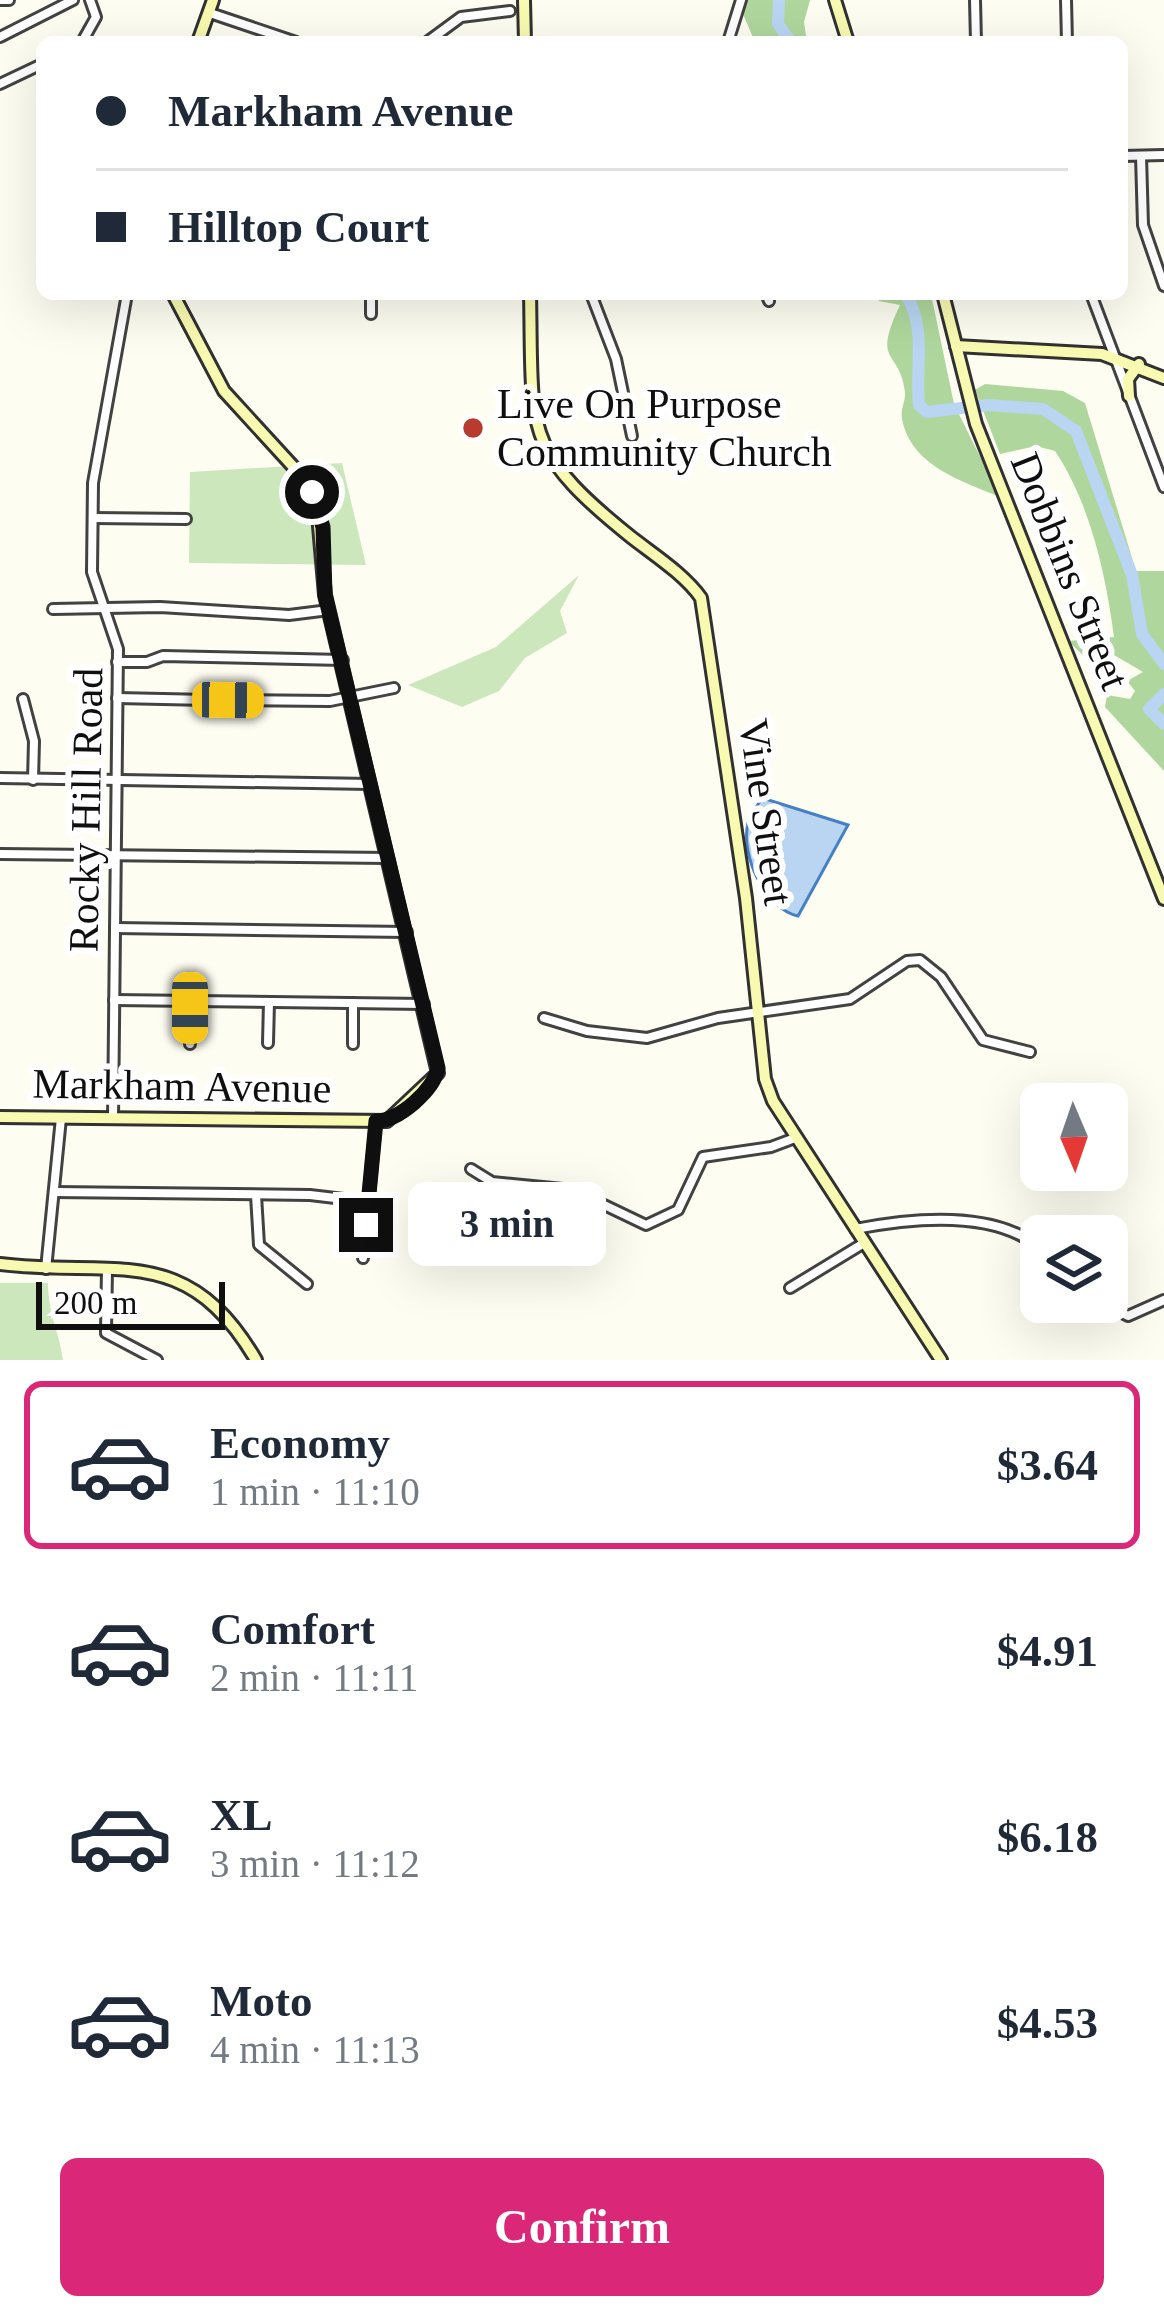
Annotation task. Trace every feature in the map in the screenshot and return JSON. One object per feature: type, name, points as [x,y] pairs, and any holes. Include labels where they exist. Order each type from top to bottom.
[{"type":"street","points":[[0,37],[74,0]]},
{"type":"street","points":[[85,36],[96,17],[91,0]]},
{"type":"street","points":[[524,0],[525,36]]},
{"type":"street","points":[[730,36],[741,0]]},
{"type":"street","points":[[835,0],[846,36]]},
{"type":"street","points":[[975,0],[976,36]]},
{"type":"street","points":[[1066,0],[1067,36]]},
{"type":"street","points":[[200,36],[212,6],[277,36]]},
{"type":"street","points":[[435,36],[461,17],[510,11]]},
{"type":"street","points":[[261,31],[261,36]]},
{"type":"street","points":[[0,84],[36,67]]},
{"type":"street","points":[[1128,156],[1164,154]]},
{"type":"street","points":[[1141,155],[1143,225],[1164,286]]},
{"type":"street","name":"Rocky Hill Road","points":[[113,1119],[117,638],[92,572],[94,461],[126,300]]},
{"type":"street","name":"Markham Avenue","points":[[0,1117],[376,1121],[397,1115],[436,1078],[424,1004],[329,610],[323,527],[312,492],[224,391],[178,300]]},
{"type":"street","points":[[371,300],[371,314]]},
{"type":"street","name":"Vine Street","points":[[530,300],[532,405],[549,457],[578,494],[701,598],[765,1079],[795,1138],[941,1360]]},
{"type":"street","points":[[593,300],[616,359],[632,436]]},
{"type":"street","points":[[944,300],[956,346],[1115,356],[1164,378]]},
{"type":"street","points":[[1093,300],[1164,487]]},
{"type":"street","name":"Dobbins Street","points":[[956,346],[966,398],[1160,875],[1164,899]]},
{"type":"street","points":[[1129,395],[1128,379],[1139,364]]},
{"type":"street","points":[[93,518],[187,519]]},
{"type":"street","points":[[53,609],[160,607],[289,615],[329,610]]},
{"type":"street","points":[[117,662],[147,662],[163,656],[344,660]]},
{"type":"street","points":[[117,698],[208,700],[218,692],[228,700],[353,697],[394,688]]},
{"type":"street","points":[[22,699],[34,741],[33,780]]},
{"type":"street","points":[[0,778],[373,784]]},
{"type":"street","points":[[0,854],[390,858]]},
{"type":"street","points":[[115,928],[407,932]]},
{"type":"street","points":[[544,1018],[632,1039],[759,1011],[850,999],[907,961],[920,960],[941,977],[982,1040],[1030,1052]]},
{"type":"street","points":[[114,1000],[424,1004]]},
{"type":"street","points":[[190,1000],[190,1044]]},
{"type":"street","points":[[268,1043],[269,1001]]},
{"type":"street","points":[[353,1003],[353,1044]]},
{"type":"street","points":[[46,1269],[61,1118]]},
{"type":"street","points":[[363,1258],[376,1121]]},
{"type":"street","points":[[471,1169],[492,1183],[573,1190],[646,1225],[678,1210],[704,1156],[771,1147],[795,1138]]},
{"type":"street","points":[[54,1192],[369,1202]]},
{"type":"street","points":[[256,1195],[259,1245],[307,1285]]},
{"type":"street","points":[[855,1229],[949,1222],[998,1225],[1020,1232]]},
{"type":"street","points":[[790,1288],[864,1243]]},
{"type":"street","points":[[0,1264],[160,1272],[195,1288],[218,1308],[256,1360]]},
{"type":"street","points":[[106,1269],[106,1333],[157,1360]]},
{"type":"street","points":[[1128,1316],[1164,1300]]},
{"type":"green space","points":[[737,0],[810,0],[806,36],[752,36]]},
{"type":"green space","points":[[932,300],[954,404],[1000,497],[940,470],[907,435],[902,378],[888,348],[900,305],[879,301]]},
{"type":"green space","points":[[985,384],[1063,391],[1085,403],[1136,571],[1164,571],[1164,771],[1105,707],[1107,695],[1130,699],[1135,691],[1127,681],[1143,672],[1114,655],[1104,662],[1096,653],[1088,660],[1068,641],[1114,637],[1101,565],[1078,493],[1055,451],[1036,446],[1000,454],[975,390]]},
{"type":"green space","points":[[342,463],[366,565],[189,563],[190,472]]},
{"type":"green space","points":[[579,575],[560,611],[567,633],[525,658],[499,691],[462,707],[408,685],[496,647]]},
{"type":"green space","points":[[0,1283],[48,1283],[63,1360],[0,1360]]},
{"type":"water","points":[[762,798],[848,825],[798,916],[775,903],[752,865],[746,836]]},
{"type":"waterway","points":[[779,0],[778,24],[787,36]]},
{"type":"waterway","points":[[909,300],[918,335],[919,405],[927,412],[988,405],[1043,409],[1076,431],[1132,575],[1142,634],[1164,664]]},
{"type":"waterway","points":[[1164,694],[1149,709],[1164,724]]},
{"type":"place","name":"Live On Purpose Community Church","points":[[473,428]]},
{"type":"route","points":[[312,492],[323,527],[325,595],[438,1068],[436,1078],[397,1115],[376,1121],[375,1171],[366,1225]]}]
